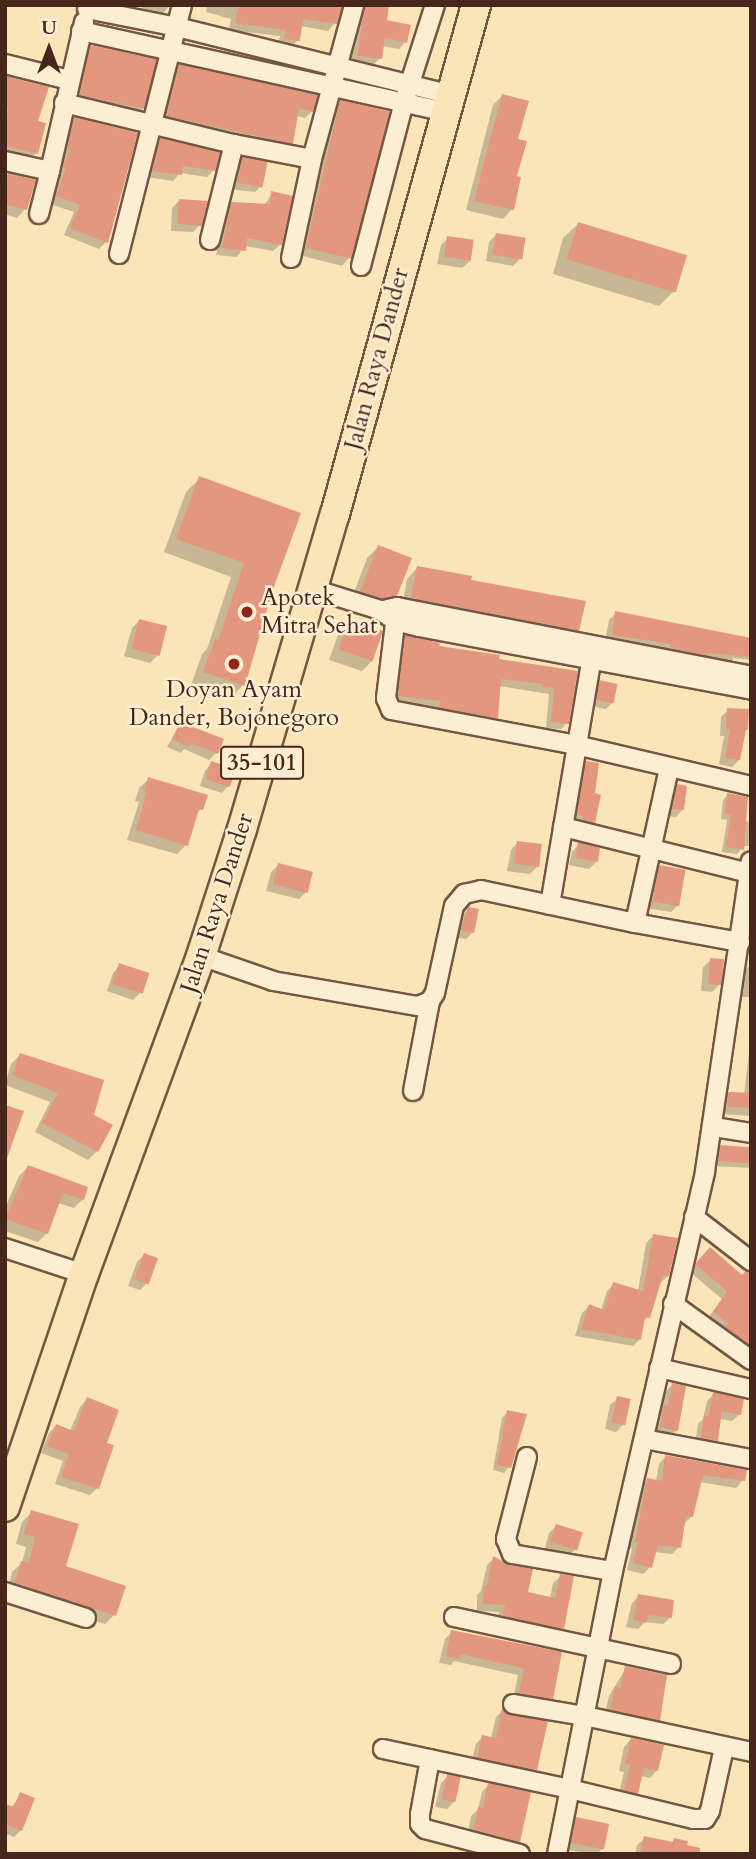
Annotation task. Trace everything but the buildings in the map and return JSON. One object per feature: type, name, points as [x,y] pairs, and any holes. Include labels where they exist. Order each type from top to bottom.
[{"type":"main road","name":"Jalan Raya Dander","points":[[5,1507],[84,1274],[201,956],[256,785],[476,5]]},
{"type":"street","points":[[119,254],[182,5]]},
{"type":"street","points":[[290,258],[312,159],[354,5]]},
{"type":"street","points":[[361,265],[406,94],[435,5]]},
{"type":"street","points":[[39,214],[87,7],[338,68],[406,94]]},
{"type":"street","points":[[81,31],[333,86],[406,94],[449,103]]},
{"type":"street","points":[[5,64],[69,80]]},
{"type":"street","points":[[64,103],[234,144],[312,159]]},
{"type":"street","points":[[210,240],[234,144]]},
{"type":"street","points":[[5,161],[50,172]]},
{"type":"street","points":[[313,589],[420,620],[677,670],[751,690]]},
{"type":"street","points":[[390,613],[386,698],[391,710],[576,746],[751,786]]},
{"type":"street","points":[[550,905],[592,654]]},
{"type":"street","points":[[677,670],[751,676]]},
{"type":"street","points":[[635,923],[669,769]]},
{"type":"street","points":[[557,1854],[613,1571],[714,1126],[744,947],[750,867],[651,849],[563,827]]},
{"type":"street","points":[[413,1091],[430,1001],[439,978],[451,915],[458,898],[481,890],[744,947]]},
{"type":"street","points":[[201,956],[288,984],[408,1005],[430,1001]]},
{"type":"street","points":[[714,1126],[751,1133]]},
{"type":"street","points":[[694,1217],[751,1261]]},
{"type":"street","points":[[5,1248],[84,1274]]},
{"type":"street","points":[[673,1304],[751,1360]]},
{"type":"street","points":[[659,1368],[751,1389]]},
{"type":"street","points":[[643,1438],[751,1459]]},
{"type":"street","points":[[527,1457],[506,1539],[508,1549],[512,1554],[613,1571]]},
{"type":"street","points":[[5,1592],[86,1618]]},
{"type":"street","points":[[454,1616],[671,1664]]},
{"type":"street","points":[[513,1704],[585,1716],[751,1752]]},
{"type":"street","points":[[383,1749],[570,1789],[693,1819],[705,1819],[724,1748]]},
{"type":"street","points":[[430,1759],[420,1824],[425,1829],[520,1854]]},
{"type":"place","name":"Apotek Mitra Sehat","points":[[247,612]]},
{"type":"place","name":"Doyan Ayam Dander, Bojonegoro","points":[[234,664]]}]
